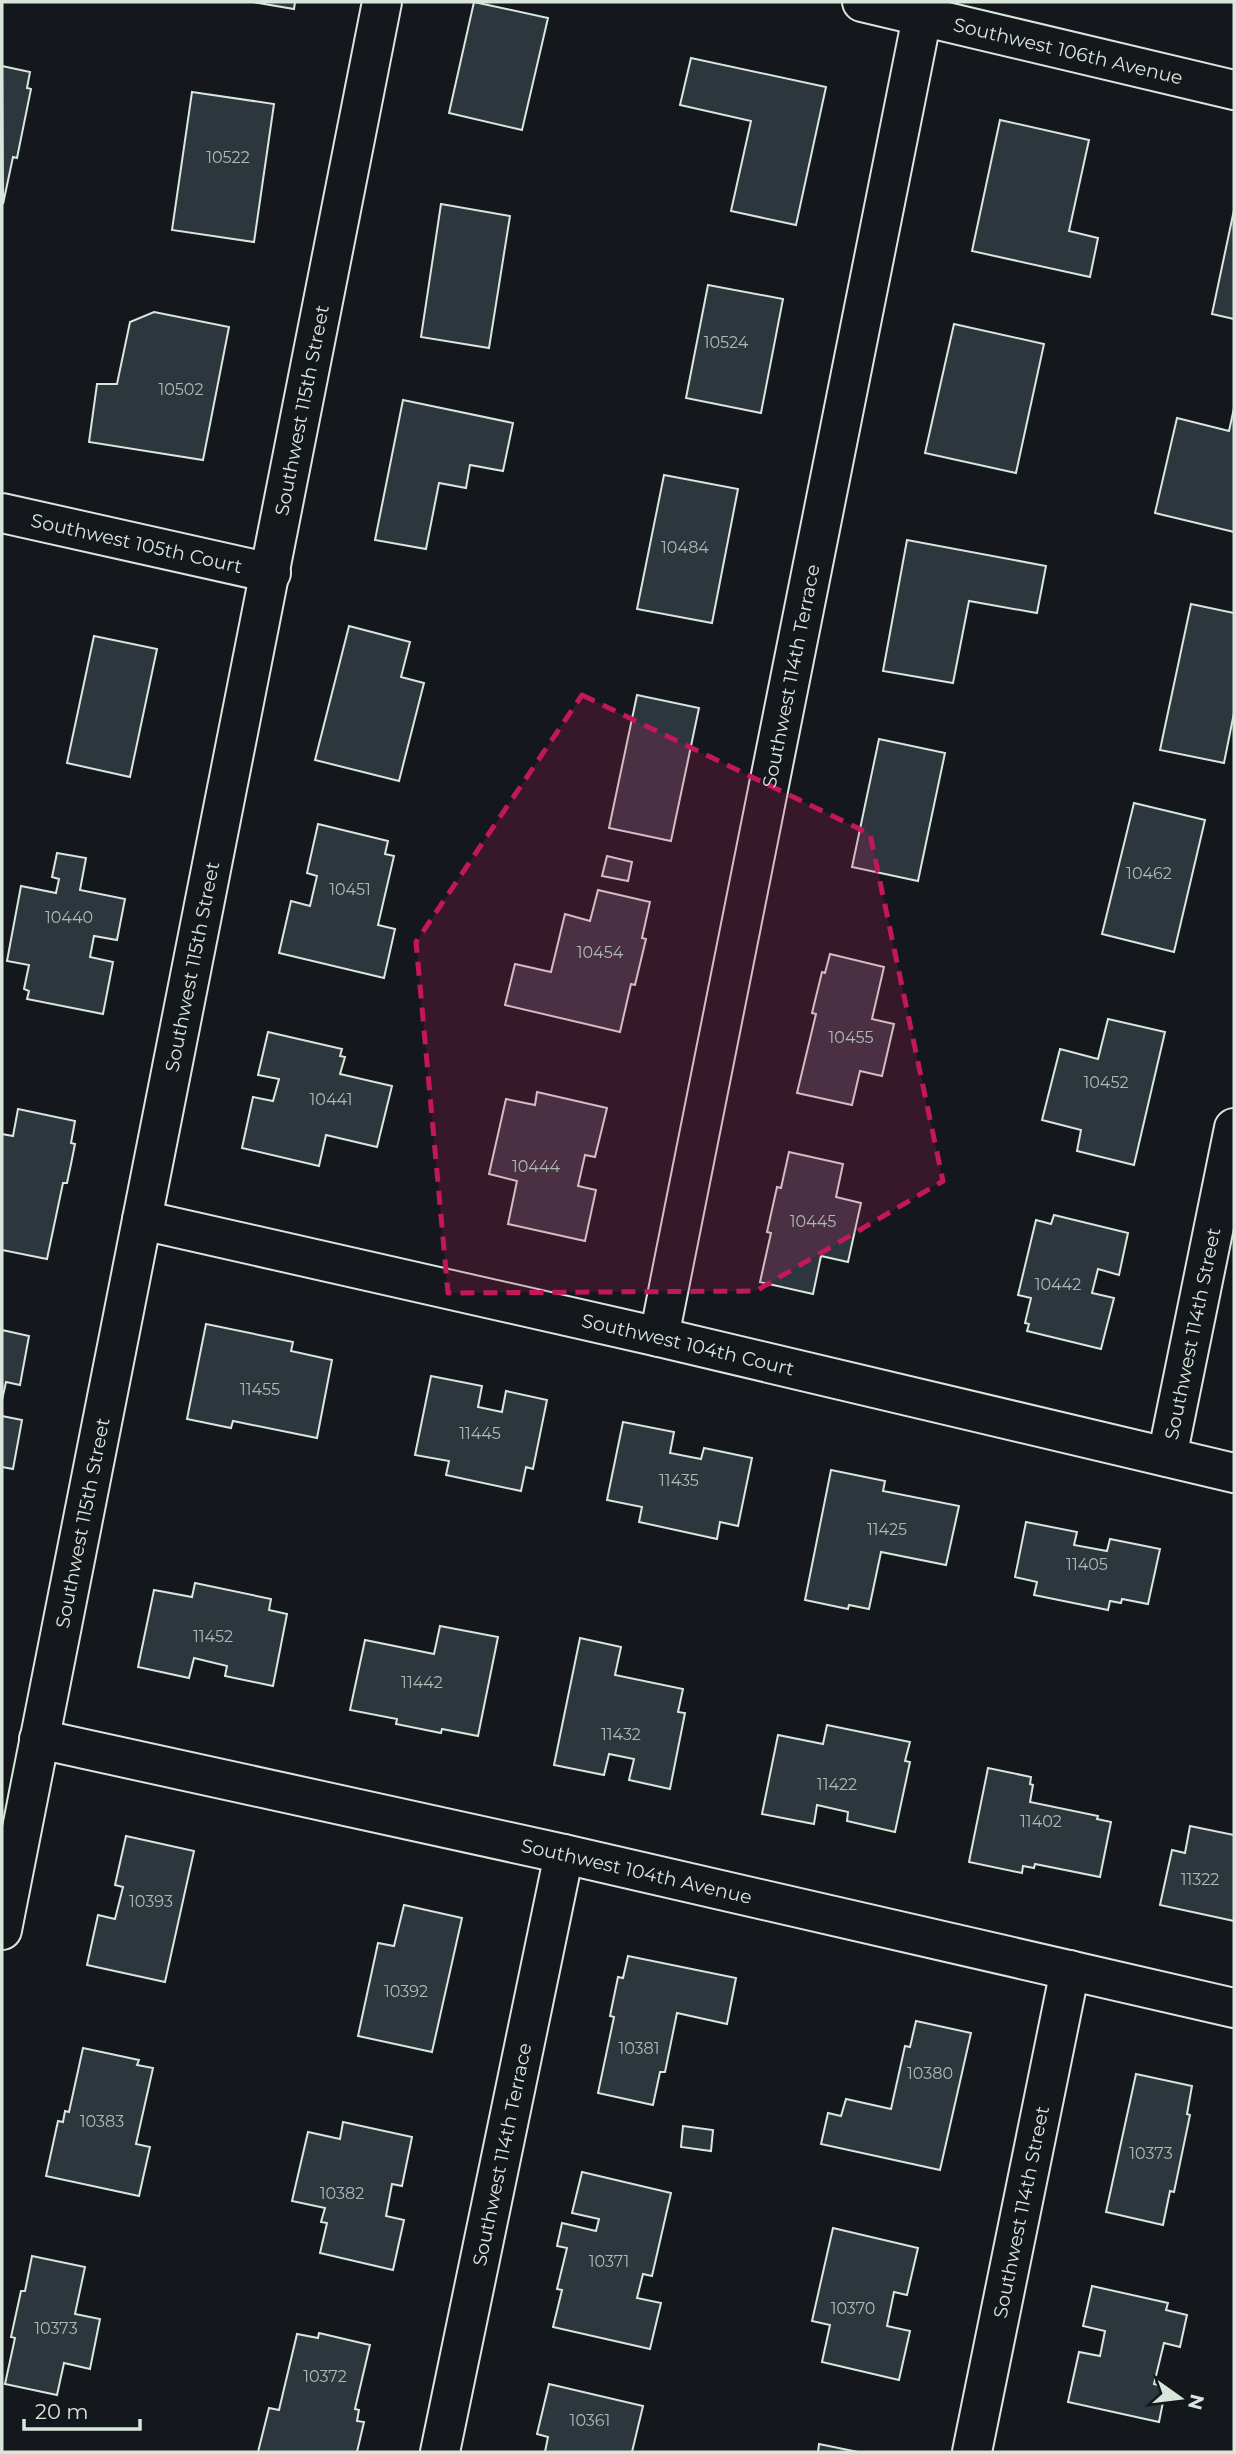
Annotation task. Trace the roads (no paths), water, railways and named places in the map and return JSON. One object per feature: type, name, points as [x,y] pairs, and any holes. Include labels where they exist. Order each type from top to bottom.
[{"type":"street","name":"Southwest 115th Street","points":[[2,1930],[382,2]]},
{"type":"street","name":"Southwest 106th Avenue","points":[[862,2],[1234,90]]},
{"type":"street","name":"Southwest 114th Terrace","points":[[659,1336],[922,17]]},
{"type":"street","name":"Southwest 105th Court","points":[[2,513],[271,573]]},
{"type":"street","name":"Southwest 114th Street","points":[[1167,1457],[1234,1128]]},
{"type":"street","name":"Southwest 104th Court","points":[[142,1220],[659,1336],[1234,1473]]},
{"type":"street","name":"Southwest 104th Avenue","points":[[39,1739],[564,1854],[1234,2008]]},
{"type":"street","name":"Southwest 114th Terrace","points":[[440,2452],[564,1854]]},
{"type":"street","name":"Southwest 114th Street","points":[[972,2452],[1070,1970]]}]
